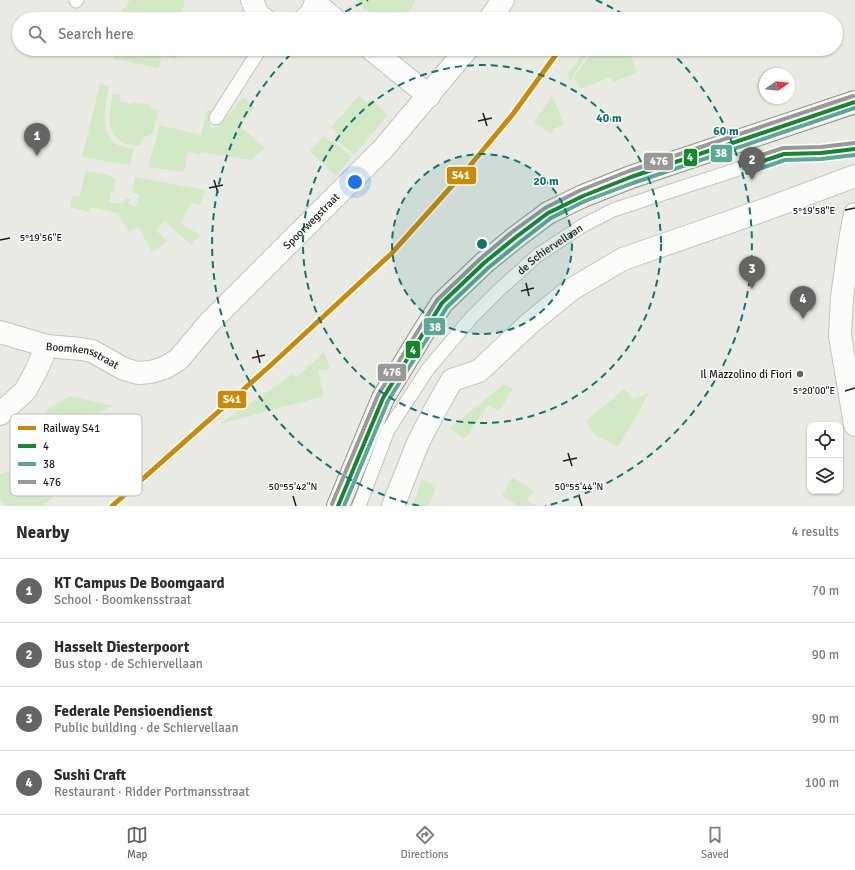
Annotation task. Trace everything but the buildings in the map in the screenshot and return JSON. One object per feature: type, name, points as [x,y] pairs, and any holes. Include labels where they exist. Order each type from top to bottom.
[{"type":"main road","points":[[338,506],[383,398],[442,302],[484,263],[516,237],[548,213],[583,196],[631,177],[855,102]]},
{"type":"street","points":[[252,0],[257,12]]},
{"type":"street","points":[[495,12],[503,0]]},
{"type":"street","points":[[384,56],[429,96]]},
{"type":"street","name":"Spoorwegstraat","points":[[164,368],[178,360],[187,351],[210,323],[383,149],[461,56]]},
{"type":"street","points":[[393,506],[418,443],[452,380],[478,371],[529,324],[572,289],[623,259],[764,210],[855,176]]},
{"type":"street","points":[[855,214],[842,297],[840,336],[855,425]]},
{"type":"street","name":"Boomkensstraat","points":[[0,332],[47,346],[92,351],[124,369],[138,373],[151,372],[164,368]]},
{"type":"street","points":[[0,414],[25,391],[47,346]]},
{"type":"lane","points":[[216,118],[256,56]]},
{"type":"lane","name":"de Schiervellaan","points":[[359,506],[388,430],[428,368],[488,301],[538,255],[582,226],[621,207],[784,154],[821,153],[855,149]]},
{"type":"green space","points":[[130,0],[185,1],[182,12],[122,12]]},
{"type":"green space","points":[[356,0],[415,0],[415,3],[408,12],[369,12]]},
{"type":"green space","points":[[115,56],[161,56],[159,68],[114,59]]},
{"type":"green space","points":[[161,56],[177,56],[176,59]]},
{"type":"green space","points":[[581,56],[586,56],[570,80],[568,73]]},
{"type":"green space","points":[[589,56],[631,56],[637,73],[613,82],[611,77],[580,89],[574,77]]},
{"type":"green space","points":[[100,84],[109,86],[105,110],[108,134],[118,145],[134,149],[130,165],[82,157]]},
{"type":"green space","points":[[113,93],[121,95],[120,101],[132,104],[133,102],[151,105],[150,108],[158,110],[153,134],[144,137],[140,146],[124,143],[116,138],[110,126]]},
{"type":"green space","points":[[359,95],[367,102],[371,99],[388,115],[354,155],[336,140],[339,135],[331,128]]},
{"type":"green space","points":[[552,95],[564,124],[554,129],[552,134],[534,123]]},
{"type":"green space","points":[[244,97],[255,108],[240,126],[265,148],[251,160],[200,152],[200,155],[188,152],[184,172],[148,167],[160,125],[201,135],[207,110],[213,111],[209,122],[211,128],[217,127]]},
{"type":"green space","points":[[324,136],[331,142],[333,141],[352,157],[336,176],[309,151]]},
{"type":"green space","points":[[86,171],[109,175],[116,180],[114,192],[111,192],[109,202],[121,204],[127,198],[130,198],[129,204],[136,207],[140,196],[132,192],[135,177],[205,190],[200,205],[191,202],[180,223],[200,235],[191,245],[165,221],[156,230],[167,242],[152,252],[138,227],[129,232],[118,213],[91,207],[89,212],[70,207],[72,196],[79,197]]},
{"type":"green space","points":[[324,352],[330,369],[318,371],[324,396],[220,424],[293,374],[296,378]]},
{"type":"green space","points":[[504,384],[513,389],[499,411],[488,405],[465,439],[450,428]]},
{"type":"green space","points":[[624,389],[634,399],[649,393],[618,447],[594,434],[586,421]]},
{"type":"green space","points":[[70,396],[113,406],[94,414],[43,414],[54,405]]},
{"type":"green space","points":[[10,471],[10,496],[54,496],[43,506],[7,506],[0,500],[0,474]]},
{"type":"green space","points":[[512,477],[534,491],[527,500],[537,506],[519,506],[502,496]]},
{"type":"green space","points":[[422,479],[436,486],[429,506],[413,506]]},
{"type":"rail line","name":"S41","points":[[142,479],[271,365],[391,254],[468,168],[513,114],[555,56]]},
{"type":"rail line","name":"S41","points":[[112,506],[123,496]]},
{"type":"transit line","name":"476","points":[[332,504],[378,395],[437,300],[480,259],[512,232],[545,208],[581,190],[629,171],[853,96]]},
{"type":"transit line","name":"4","points":[[338,506],[383,398],[442,303],[484,263],[516,237],[548,213],[583,196],[631,177],[855,102]]},
{"type":"transit line","name":"38","points":[[344,506],[388,401],[447,307],[488,268],[520,242],[551,218],[585,201],[633,183],[855,108]]},
{"type":"transit line","name":"476","points":[[743,161],[783,148],[821,147],[854,143]]},
{"type":"transit line","name":"4","points":[[745,167],[784,154],[821,153],[855,149]]},
{"type":"transit line","name":"38","points":[[747,173],[785,160],[821,159],[855,155]]},
{"type":"place","name":"KT Campus De Boomgaard","points":[[37,156]]},
{"type":"place","name":"Hasselt Diesterpoort","points":[[752,180]]},
{"type":"place","name":"Federale Pensioendienst","points":[[752,289]]},
{"type":"place","name":"Sushi Craft","points":[[803,319]]},
{"type":"place","name":"Il Mazzolino di Fiori","points":[[800,374]]}]
